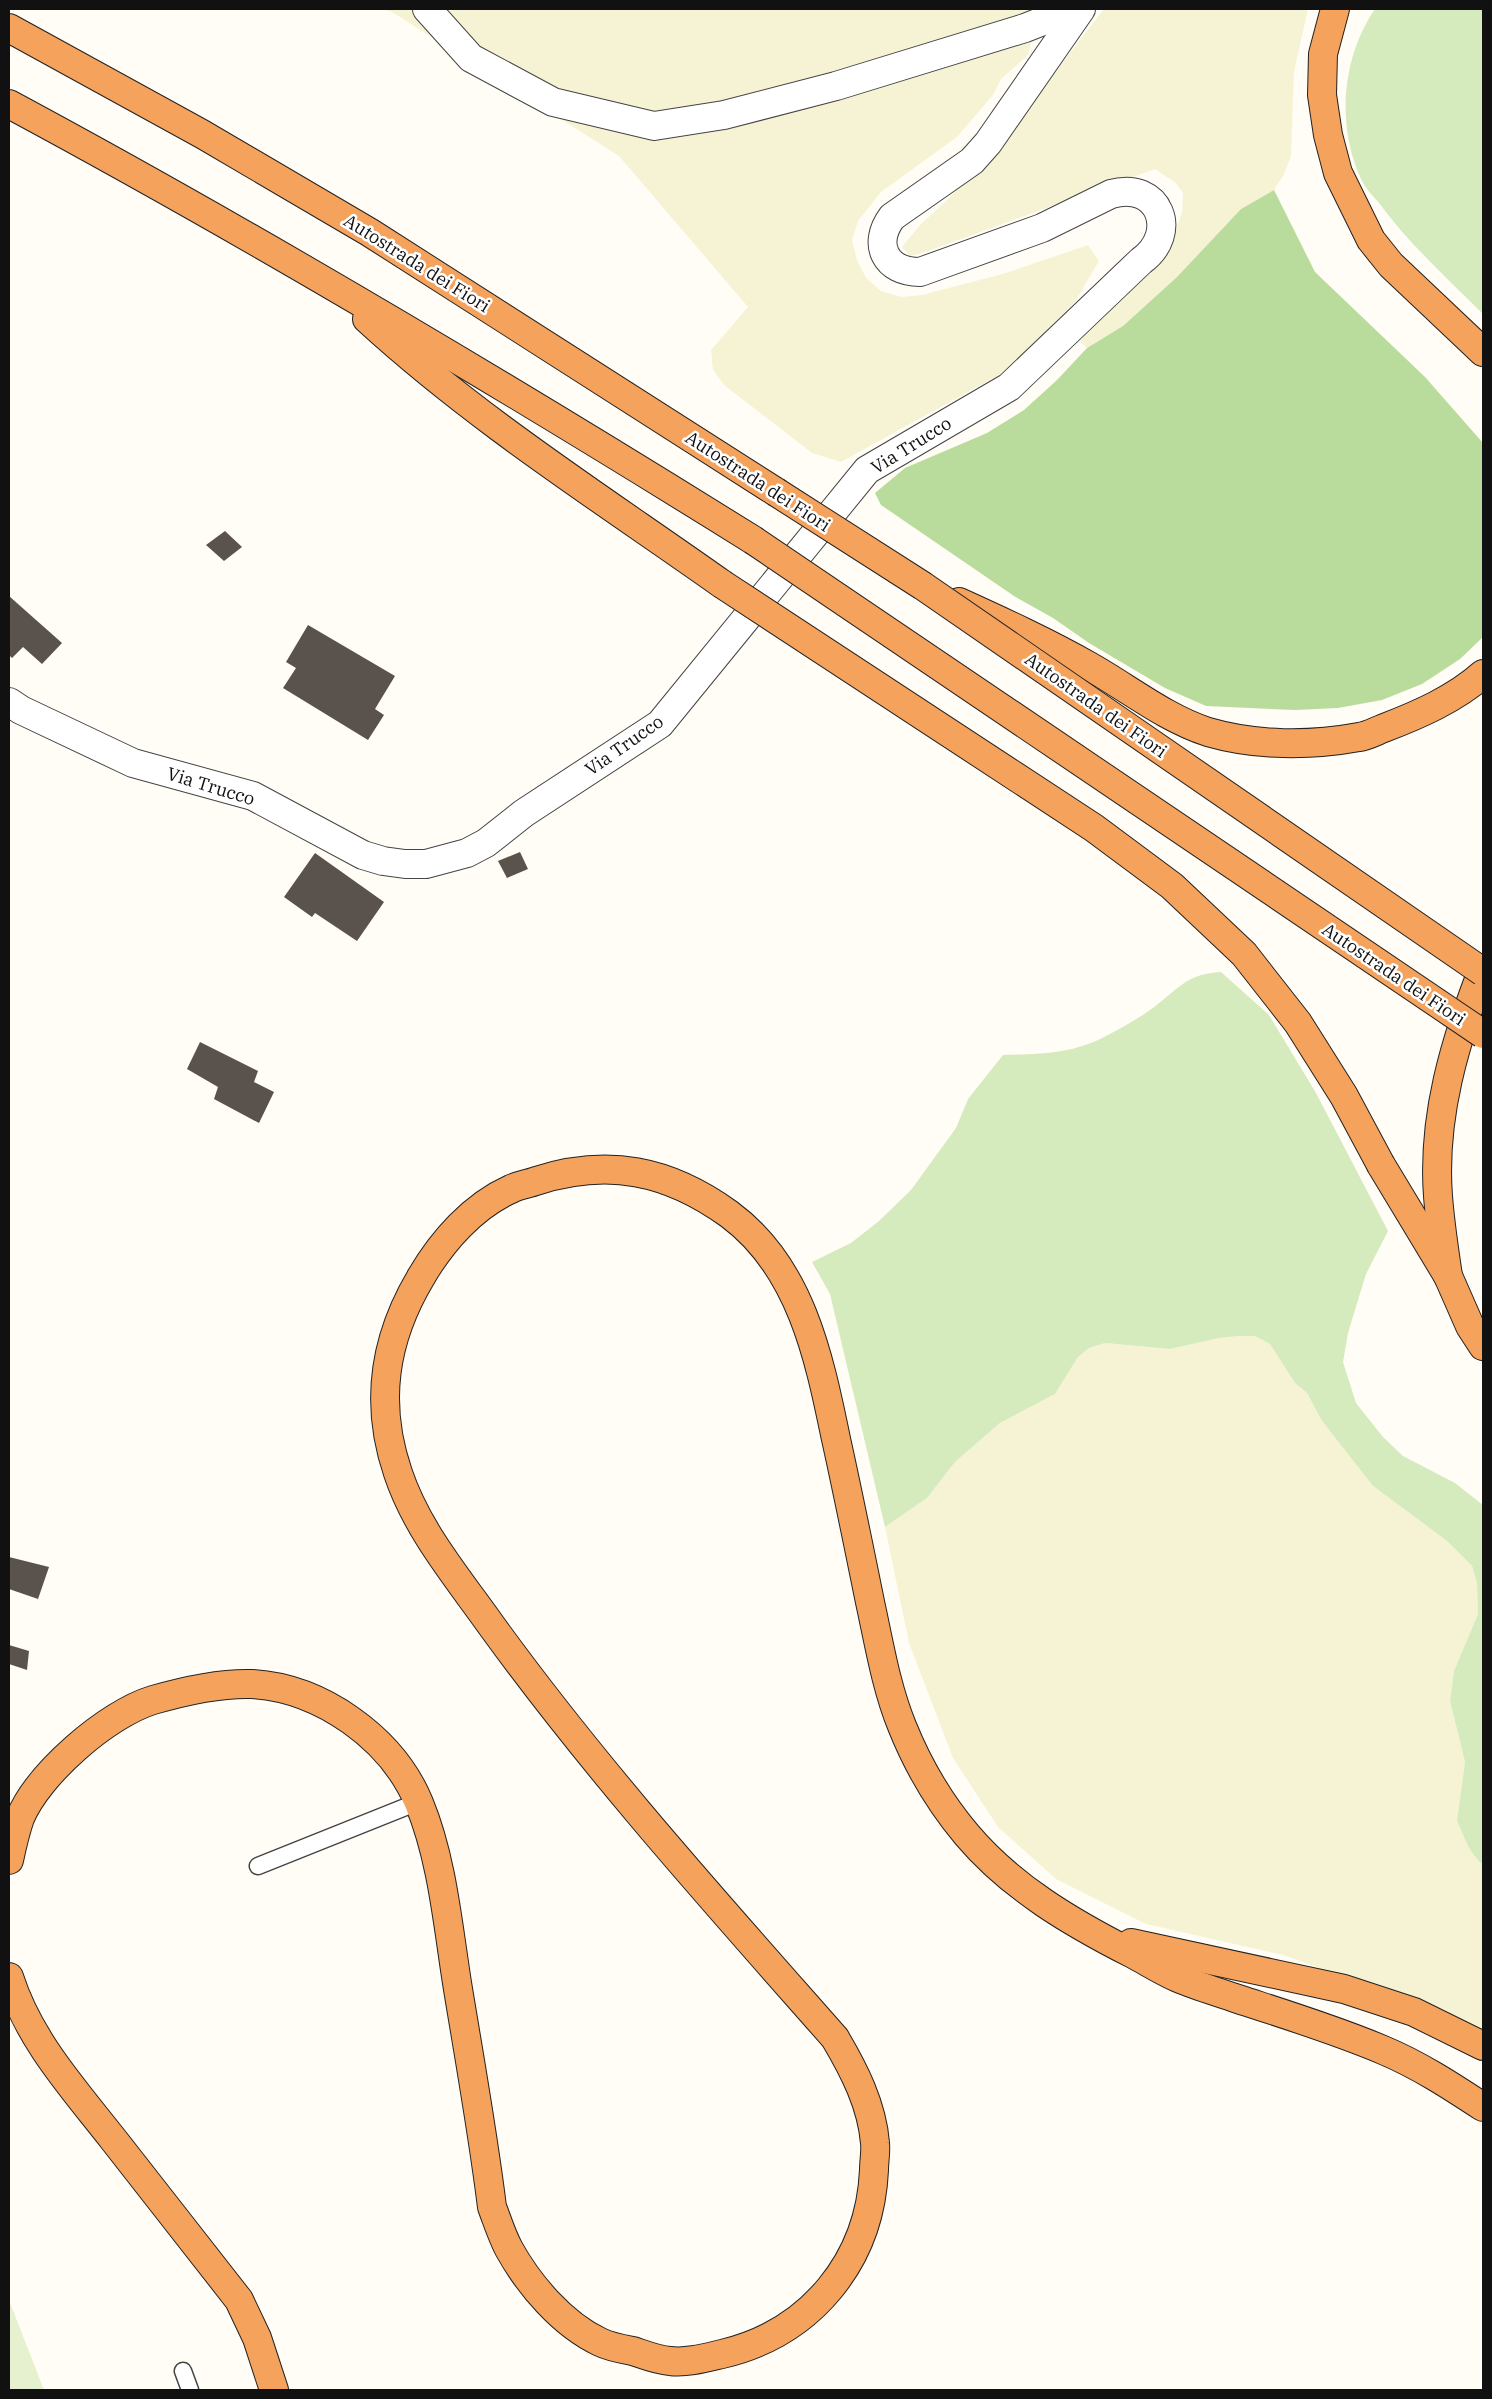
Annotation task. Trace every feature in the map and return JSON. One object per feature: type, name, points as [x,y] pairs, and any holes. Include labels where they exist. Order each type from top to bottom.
[{"type":"highway","points":[[1335,9],[1323,54],[1322,96],[1328,135],[1338,173],[1371,240],[1392,265],[1483,352]]},
{"type":"highway","name":"Autostrada dei Fiori","points":[[9,28],[202,134],[368,232],[776,492],[923,586],[1483,970]]},
{"type":"highway","name":"Autostrada dei Fiori","points":[[9,104],[120,164],[456,358],[753,540],[1483,1034]]},
{"type":"highway","points":[[329,284],[410,359],[458,397],[722,584],[1094,828],[1172,886],[1244,954],[1298,1022],[1344,1096],[1382,1165],[1448,1276],[1470,1326],[1483,1346]]},
{"type":"highway","points":[[923,586],[1047,644],[1089,666],[1170,716],[1208,732],[1249,740],[1305,744],[1360,737],[1420,714],[1474,682],[1483,674]]},
{"type":"highway","points":[[1448,1276],[1438,1195],[1438,1133],[1450,1068],[1467,1011],[1483,970]]},
{"type":"highway","points":[[9,1860],[21,1816],[46,1779],[74,1749],[100,1728],[144,1703],[182,1692],[252,1684],[288,1691],[325,1703],[347,1718],[379,1746],[400,1769],[418,1802],[439,1873],[492,2206],[509,2248],[530,2282],[549,2304],[579,2330],[601,2343],[670,2361],[696,2360],[764,2340],[795,2320],[829,2291],[851,2258],[865,2228],[873,2184],[875,2144],[867,2106],[855,2072],[835,2038],[672,1853],[525,1672],[438,1551],[414,1513],[397,1470],[388,1431],[385,1390],[390,1347],[404,1306],[428,1265],[454,1230],[510,1189],[582,1170],[626,1170],[658,1176],[694,1191],[734,1218],[766,1247],[803,1312],[822,1368],[883,1662],[901,1724],[930,1784],[965,1832],[994,1865],[1046,1905],[1098,1936],[1180,1979],[1320,2026],[1386,2052],[1444,2080],[1483,2107]]},
{"type":"highway","points":[[1098,1936],[1344,1989],[1414,2012],[1483,2046]]},
{"type":"highway","points":[[9,1977],[15,1998],[30,2026],[64,2079],[239,2300],[256,2338],[274,2390]]},
{"type":"street","points":[[427,9],[472,58],[553,102],[654,126],[724,115],[836,86],[1025,28],[1073,9]]},
{"type":"street","name":"Via Trucco","points":[[9,702],[21,710],[133,763],[252,796],[363,854],[383,861],[405,864],[440,861],[467,853],[486,843],[524,813],[660,724],[867,470],[1009,387],[1141,261],[1152,254],[1159,243],[1162,230],[1161,218],[1156,206],[1147,197],[1123,190],[1110,194],[1042,228],[920,272],[908,272],[898,268],[889,261],[883,250],[882,238],[885,226],[892,216],[972,161],[983,149],[1081,9]]},
{"type":"lane","points":[[258,1866],[418,1802]]},
{"type":"lane","points":[[183,2372],[190,2390]]},
{"type":"shaded area","points":[[383,9],[1039,9],[1028,55],[1001,79],[993,95],[957,137],[881,192],[858,221],[852,240],[857,260],[866,278],[881,291],[901,297],[922,295],[1006,273],[1088,245],[1099,261],[1075,302],[1006,371],[841,462],[812,453],[724,385],[713,370],[711,350],[748,307],[619,156],[392,12]]},
{"type":"shaded area","points":[[1104,9],[1308,9],[1294,72],[1291,156],[1284,174],[1274,190],[1241,209],[1177,277],[1123,326],[1087,348],[1078,339],[1172,241],[1182,212],[1183,193],[1176,183],[1155,169],[922,253],[910,256],[902,247],[921,224],[992,153]]},
{"type":"shaded area","points":[[1255,1336],[1270,1344],[1295,1383],[1307,1393],[1322,1421],[1373,1486],[1447,1541],[1472,1566],[1477,1582],[1478,1614],[1454,1671],[1450,1701],[1465,1762],[1457,1822],[1479,1863],[1483,1862],[1483,2033],[1411,2001],[1283,1955],[1146,1924],[1056,1879],[998,1827],[953,1758],[909,1643],[885,1527],[927,1498],[955,1462],[1000,1423],[1055,1394],[1078,1357],[1089,1348],[1105,1343],[1170,1349],[1219,1338]]},
{"type":"green space","points":[[1375,9],[1483,9],[1483,314],[1403,233],[1365,186],[1353,158],[1346,114],[1349,70],[1355,48]]},
{"type":"green space","points":[[1274,190],[1315,272],[1425,377],[1483,443],[1483,637],[1460,659],[1422,684],[1382,700],[1338,708],[1295,710],[1206,706],[1165,688],[1089,643],[1053,618],[1014,596],[881,505],[875,493],[905,468],[987,433],[1024,410],[1057,380],[1087,348],[1123,326],[1177,277],[1241,209]]},
{"type":"green space","points":[[1221,972],[1269,1015],[1316,1093],[1388,1231],[1366,1274],[1348,1333],[1343,1362],[1356,1403],[1383,1437],[1403,1456],[1455,1483],[1483,1505],[1483,1862],[1480,1863],[1469,1848],[1457,1821],[1465,1762],[1450,1701],[1454,1671],[1478,1614],[1477,1583],[1472,1566],[1447,1541],[1373,1486],[1322,1421],[1307,1393],[1295,1383],[1270,1344],[1255,1336],[1239,1336],[1219,1338],[1170,1349],[1105,1343],[1089,1348],[1078,1357],[1055,1394],[1000,1423],[955,1462],[927,1498],[885,1527],[830,1294],[812,1262],[851,1243],[879,1221],[911,1190],[956,1128],[968,1099],[1003,1055],[1057,1052],[1082,1046],[1114,1032],[1140,1017],[1179,986],[1193,978]]},
{"type":"green space","points":[[9,2300],[44,2390],[9,2390]]},
{"type":"building","points":[[225,531],[242,547],[224,561],[206,545]]},
{"type":"building","points":[[9,596],[62,643],[42,664],[23,647],[12,658],[9,655]]},
{"type":"building","points":[[308,625],[395,676],[375,709],[384,715],[368,740],[283,688],[296,668],[286,662]]},
{"type":"building","points":[[520,852],[528,869],[507,878],[498,861]]},
{"type":"building","points":[[315,853],[384,902],[357,941],[315,913],[312,917],[284,897]]},
{"type":"building","points":[[200,1042],[258,1071],[254,1082],[274,1092],[259,1123],[214,1099],[218,1087],[187,1069]]},
{"type":"building","points":[[9,1557],[49,1567],[38,1599],[9,1589]]},
{"type":"building","points":[[9,1645],[29,1651],[27,1670],[9,1664]]}]
